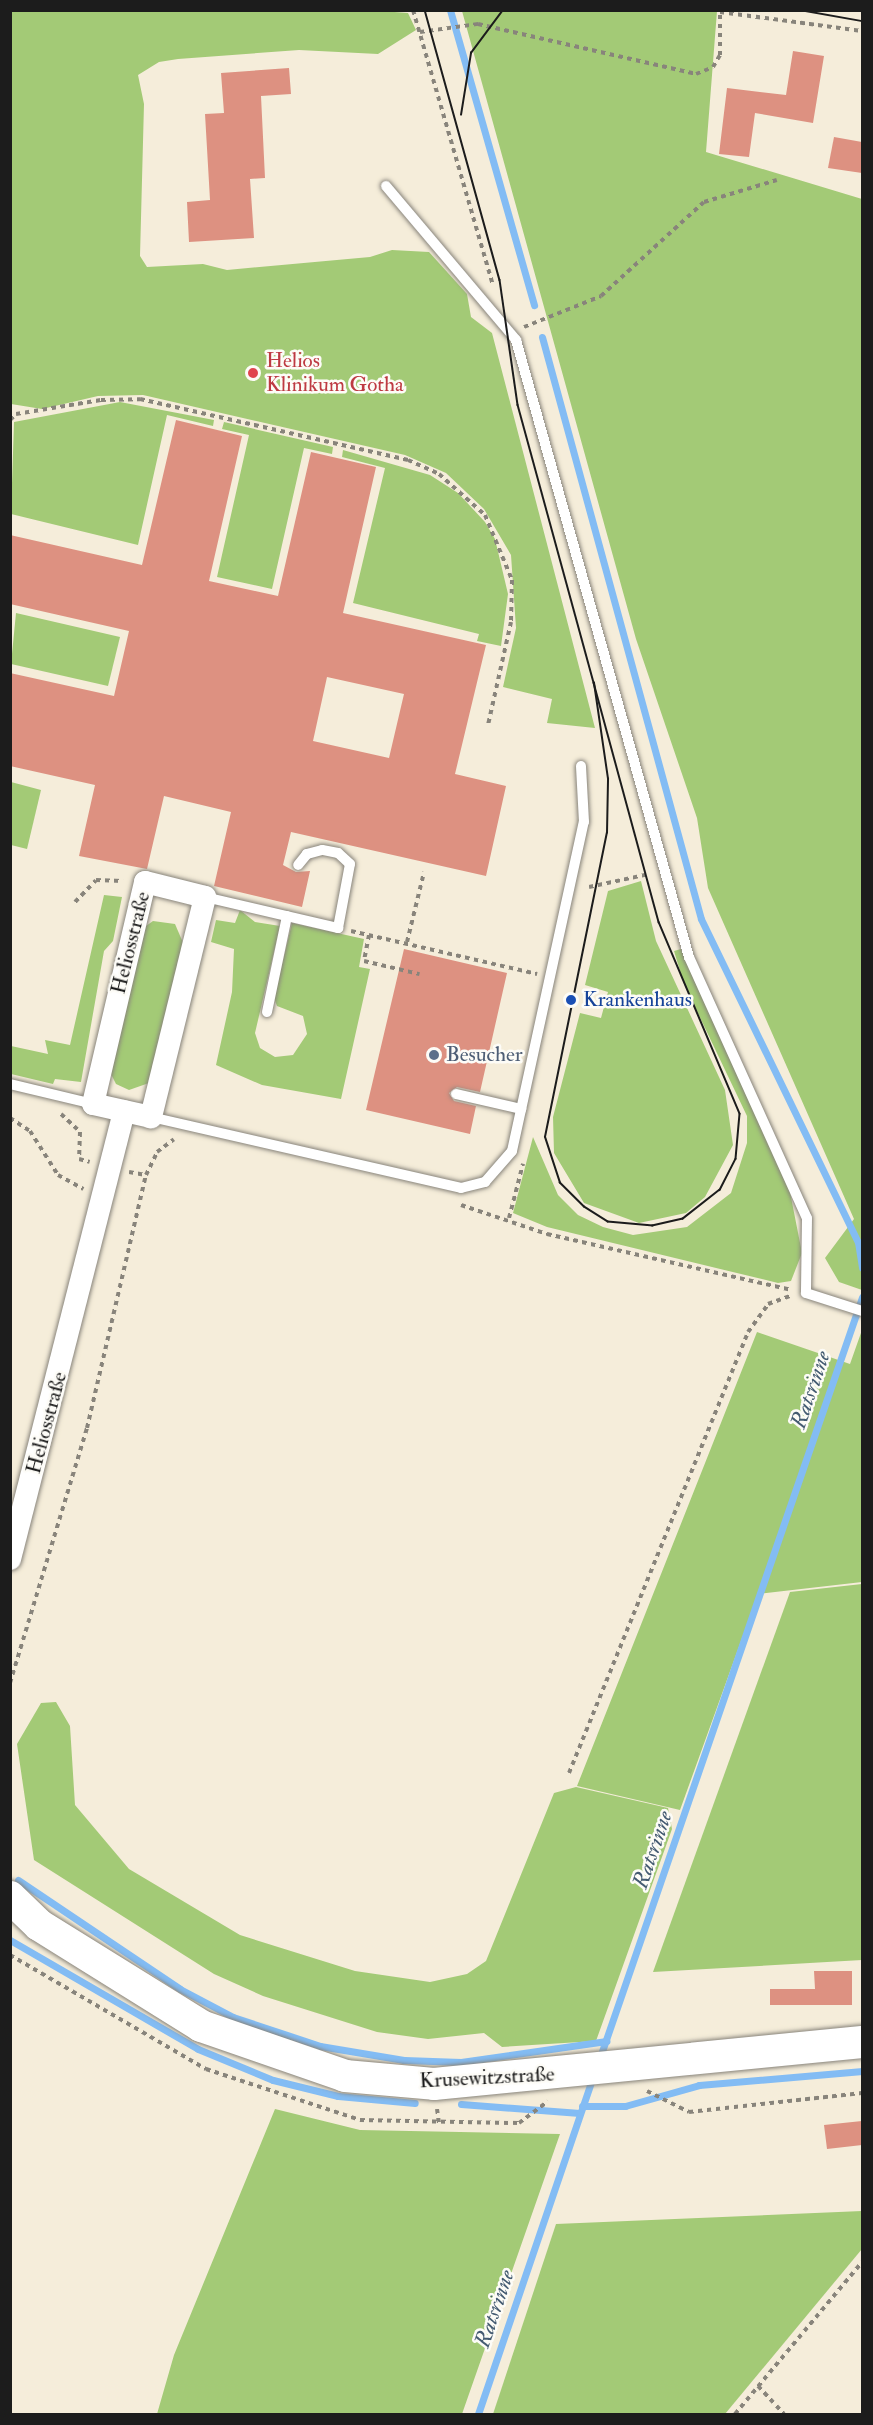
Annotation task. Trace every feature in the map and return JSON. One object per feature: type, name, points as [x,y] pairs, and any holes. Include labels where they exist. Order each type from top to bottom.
[{"type":"main road","name":"Krusewitzstraße","points":[[10,1898],[25,1920],[201,2026],[345,2076],[434,2084],[560,2087],[615,2070],[862,2042]]},
{"type":"street","name":"Heliosstraße","points":[[93,1104],[145,882],[205,897]]},
{"type":"street","points":[[93,1104],[151,1117],[205,897]]},
{"type":"street","name":"Heliosstraße","points":[[10,1559],[124,1111]]},
{"type":"lane","points":[[386,186],[516,340],[661,870],[689,957],[807,1218],[806,1293],[862,1311]]},
{"type":"lane","points":[[151,1117],[461,1188],[485,1182],[503,1166],[521,1110],[584,822],[581,766]]},
{"type":"lane","points":[[205,897],[338,928],[350,864],[338,853],[322,850],[307,854],[298,865]]},
{"type":"lane","points":[[267,1012],[287,916]]},
{"type":"lane","points":[[10,1084],[93,1104]]},
{"type":"lane","points":[[456,1094],[521,1110]]},
{"type":"path","points":[[413,10],[499,320]]},
{"type":"path","points":[[420,32],[467,25],[696,74],[713,68],[720,55],[720,11],[862,32]]},
{"type":"path","points":[[509,332],[601,296],[704,202],[777,180]]},
{"type":"path","points":[[10,411],[16,414],[140,399],[408,460],[439,474],[485,514],[512,580],[511,622],[489,725]]},
{"type":"path","points":[[10,420],[16,414]]},
{"type":"path","points":[[587,894],[589,884],[604,887],[661,870]]},
{"type":"path","points":[[407,942],[424,872]]},
{"type":"path","points":[[75,902],[96,880],[145,882]]},
{"type":"path","points":[[338,928],[407,942],[550,977]]},
{"type":"path","points":[[369,935],[364,962],[419,974]]},
{"type":"path","points":[[10,1118],[30,1131],[58,1175],[103,1198]]},
{"type":"path","points":[[10,1683],[87,1428],[146,1175],[158,1152],[176,1138],[188,1141]]},
{"type":"path","points":[[450,1203],[509,1218],[547,1234],[806,1293]]},
{"type":"path","points":[[569,1773],[748,1332],[768,1304],[806,1293]]},
{"type":"path","points":[[519,2122],[560,2087]]},
{"type":"path","points":[[650,2091],[676,2108],[689,2112],[862,2093]]},
{"type":"path","points":[[735,2415],[862,2262]]},
{"type":"path","points":[[758,2386],[784,2415]]},
{"type":"green space","points":[[368,10],[408,13],[416,30],[378,54],[299,50],[178,59],[159,62],[138,75],[144,104],[140,256],[147,267],[203,264],[227,270],[370,257],[392,250],[429,252],[467,294],[471,317],[492,333],[595,728],[547,723],[552,699],[503,687],[516,628],[511,555],[484,509],[446,473],[405,455],[143,395],[98,396],[42,409],[11,404],[11,11]]},
{"type":"green space","points":[[462,11],[717,11],[706,152],[862,199],[862,1290],[839,1282],[825,1258],[854,1219],[708,888],[697,818],[636,639]]},
{"type":"green space","points":[[120,402],[214,420],[213,426],[167,415],[138,545],[11,514],[14,422]]},
{"type":"green space","points":[[224,422],[333,447],[332,454],[304,448],[272,589],[217,577],[249,435],[222,429]]},
{"type":"green space","points":[[343,450],[430,475],[458,493],[485,522],[495,539],[508,594],[501,646],[477,641],[479,634],[353,603],[385,468],[342,457]]},
{"type":"green space","points":[[16,613],[120,637],[108,686],[11,664]]},
{"type":"green space","points":[[11,782],[41,790],[27,849],[11,845]]},
{"type":"green space","points":[[641,881],[656,941],[725,1090],[733,1145],[705,1197],[686,1213],[639,1223],[584,1203],[554,1153],[553,1117],[580,1013],[601,1018],[608,992],[585,985],[608,891]]},
{"type":"green space","points":[[104,895],[122,897],[113,941],[104,951],[81,1082],[55,1079],[53,1084],[11,1074],[11,1046],[48,1054],[45,1040],[70,1045]]},
{"type":"green space","points":[[240,910],[255,922],[280,926],[255,1033],[260,1048],[275,1057],[293,1055],[307,1034],[303,1016],[277,1006],[274,998],[292,923],[364,939],[359,967],[370,969],[341,1099],[262,1085],[216,1065],[232,992],[234,949],[211,942],[216,920],[235,923]]},
{"type":"green space","points":[[153,921],[175,924],[184,945],[149,1083],[129,1090],[116,1084],[110,1072],[146,926]]},
{"type":"green space","points":[[681,949],[789,1187],[802,1253],[791,1281],[778,1283],[547,1227],[513,1213],[533,1137],[558,1195],[578,1215],[603,1227],[633,1235],[687,1227],[731,1193],[747,1143],[747,1116],[684,984],[674,951]]},
{"type":"green space","points":[[862,1330],[862,1582],[758,1594],[680,1810],[577,1786],[757,1332],[850,1364]]},
{"type":"green space","points":[[862,1584],[862,1960],[653,1972],[790,1592]]},
{"type":"green space","points":[[56,1702],[70,1726],[75,1805],[129,1869],[240,1935],[355,1971],[430,1982],[467,1974],[486,1961],[554,1793],[576,1787],[668,1808],[672,1829],[596,2041],[502,2047],[484,2033],[428,2039],[377,2032],[263,1996],[214,1974],[34,1860],[17,1744],[41,1703]]},
{"type":"green space","points":[[275,2109],[360,2130],[560,2134],[462,2414],[157,2414],[174,2355]]},
{"type":"green space","points":[[862,2211],[862,2249],[725,2414],[493,2414],[556,2224]]},
{"type":"building","points":[[793,51],[824,56],[813,123],[755,113],[749,157],[719,154],[727,88],[786,95]]},
{"type":"building","points":[[289,68],[291,94],[261,96],[265,178],[250,179],[254,238],[189,242],[187,202],[210,200],[205,114],[224,113],[221,73]]},
{"type":"building","points":[[834,137],[862,142],[862,173],[828,168]]},
{"type":"building","points":[[176,420],[242,436],[209,581],[278,596],[311,452],[376,467],[343,613],[486,645],[455,774],[506,786],[486,876],[291,832],[283,865],[296,872],[310,871],[302,907],[214,886],[231,812],[164,796],[147,869],[79,856],[95,785],[10,766],[10,673],[114,696],[129,631],[10,604],[10,535],[142,565]],"holes":[[[327,677],[404,694],[389,758],[313,741]]]},
{"type":"building","name":"Besucher","points":[[404,949],[507,973],[480,1092],[457,1087],[449,1093],[454,1101],[476,1106],[470,1134],[366,1110]]},
{"type":"building","points":[[814,1971],[852,1971],[852,2005],[770,2005],[770,1989],[815,1989]]},
{"type":"building","points":[[862,2121],[862,2145],[827,2149],[824,2125]]},
{"type":"waterway","points":[[450,10],[534,305]]},
{"type":"waterway","points":[[542,337],[701,919],[858,1242],[862,1268]]},
{"type":"waterway","name":"Ratsrinne","points":[[599,2060],[862,1297]]},
{"type":"waterway","points":[[18,1880],[180,1989],[233,2017],[320,2046],[404,2060],[461,2062],[606,2041]]},
{"type":"waterway","points":[[10,1940],[198,2049],[273,2080],[338,2096],[415,2103]]},
{"type":"waterway","points":[[582,2106],[625,2106],[699,2085],[862,2071]]},
{"type":"waterway","name":"Ratsrinne","points":[[478,2414],[593,2076]]},
{"type":"waterway","points":[[461,2104],[580,2113]]},
{"type":"tram line","points":[[425,10],[500,280],[518,405],[594,683],[659,922],[740,1114],[736,1159],[720,1190],[683,1219],[653,1226],[608,1222],[584,1207],[560,1183],[545,1137],[607,833],[608,779],[594,683]]},
{"type":"tram line","points":[[461,115],[471,53],[503,10]]},
{"type":"tram line","points":[[800,10],[862,21]]},
{"type":"place","name":"Helios Klinikum Gotha","points":[[253,373]]},
{"type":"place","name":"Krankenhaus","points":[[571,1000]]},
{"type":"place","name":"Besucher","points":[[434,1055]]}]
